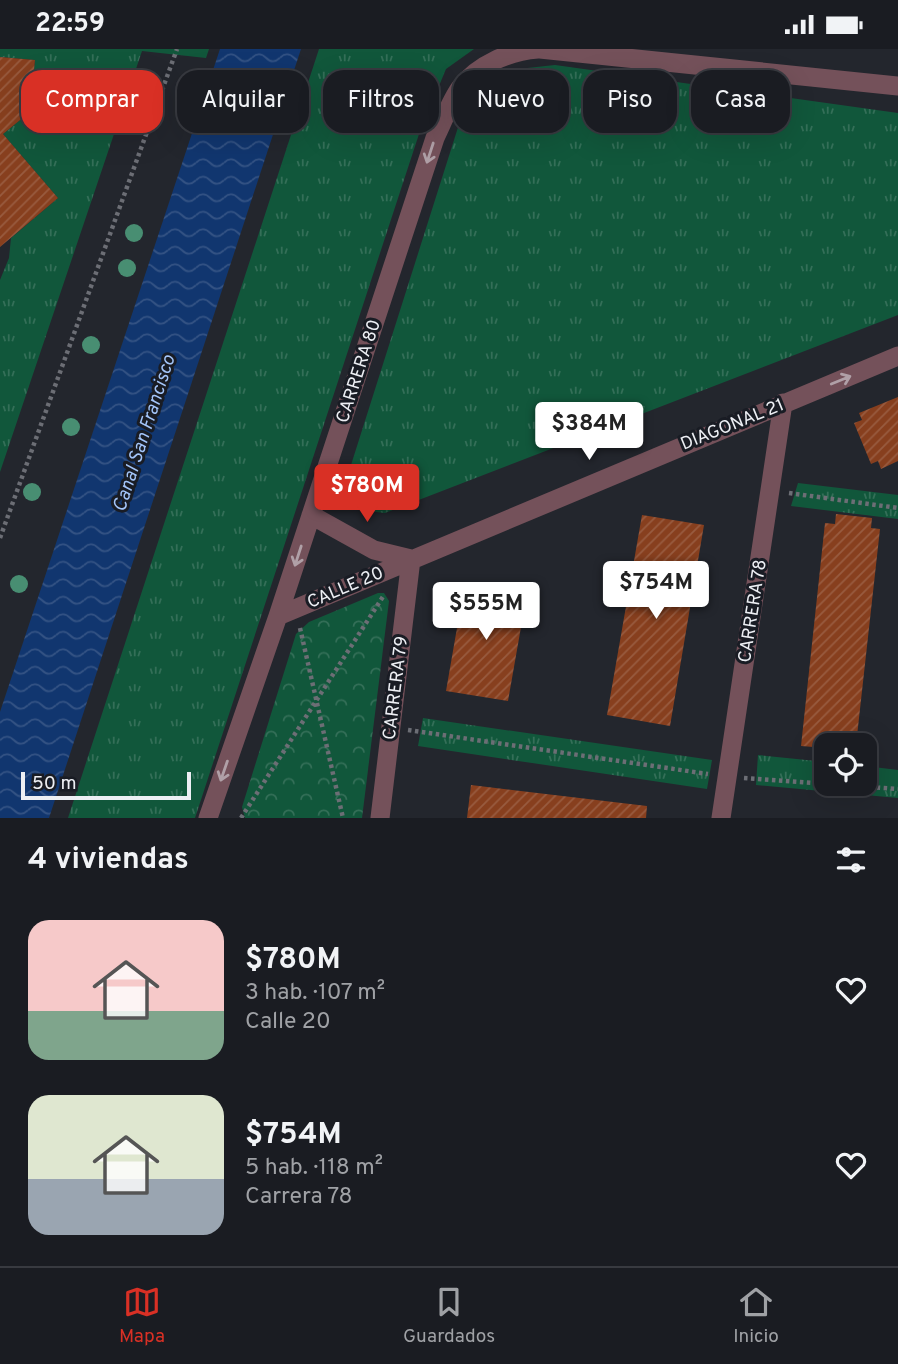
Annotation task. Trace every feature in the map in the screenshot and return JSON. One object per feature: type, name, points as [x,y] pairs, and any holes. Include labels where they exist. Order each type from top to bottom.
[{"type":"street","name":"CARRERA 80","points":[[208,818],[278,616],[435,138],[460,88],[475,73],[495,60],[519,50],[539,49],[898,86]]},
{"type":"street","name":"DIAGONAL 21","points":[[411,559],[898,356]]},
{"type":"street","name":"CARRERA 78","points":[[721,818],[783,403]]},
{"type":"street","points":[[311,515],[374,549],[411,559]]},
{"type":"street","name":"CALLE 20","points":[[278,616],[411,559]]},
{"type":"street","name":"CARRERA 79","points":[[380,818],[411,559]]},
{"type":"path","points":[[0,538],[177,49]]},
{"type":"path","points":[[785,493],[898,508]]},
{"type":"path","points":[[241,818],[388,589]]},
{"type":"path","points":[[299,625],[343,818]]},
{"type":"path","points":[[407,730],[728,776],[898,789]]},
{"type":"green space","points":[[0,49],[209,49],[206,58],[142,51],[136,70],[34,70],[35,60],[0,57]]},
{"type":"green space","points":[[319,49],[474,49],[446,69],[439,86],[439,70],[323,70],[323,133],[419,133],[195,818],[68,818],[292,133],[309,133],[309,80]]},
{"type":"green space","points":[[555,65],[591,70],[583,70],[583,133],[677,133],[677,82],[691,84],[691,133],[790,133],[790,98],[898,113],[898,315],[385,513],[370,511],[354,503],[345,484],[456,133],[569,133],[569,70],[509,70]]},
{"type":"green space","points":[[21,119],[21,133],[114,133],[0,472],[0,280],[9,258],[11,238],[58,198],[3,134]]},
{"type":"green space","points":[[798,483],[898,495],[898,519],[791,506]]},
{"type":"green space","points":[[378,593],[384,593],[389,601],[362,818],[245,818],[242,807],[296,634],[309,622]]},
{"type":"green space","points":[[423,718],[712,760],[707,789],[418,746]]},
{"type":"green space","points":[[758,755],[814,761],[814,790],[756,785]]},
{"type":"green space","points":[[877,767],[898,770],[898,798],[876,796]]},
{"type":"water","points":[[220,49],[301,49],[294,70],[213,70]]},
{"type":"water","name":"Canal San Francisco","points":[[192,133],[273,133],[49,818],[0,818],[0,712]]},
{"type":"building","points":[[0,57],[35,60],[34,70],[21,70],[21,119],[3,134],[58,198],[0,247]]},
{"type":"building","points":[[898,397],[898,461],[881,469],[878,461],[871,464],[854,423],[862,420],[859,413]]},
{"type":"building","points":[[836,514],[872,518],[871,528],[880,529],[857,733],[814,733],[814,747],[801,746],[825,523],[835,524]]},
{"type":"building","points":[[642,515],[704,525],[670,726],[607,715]]},
{"type":"building","points":[[465,582],[527,593],[508,701],[446,691]]},
{"type":"building","points":[[471,785],[647,806],[646,818],[467,818]]}]
